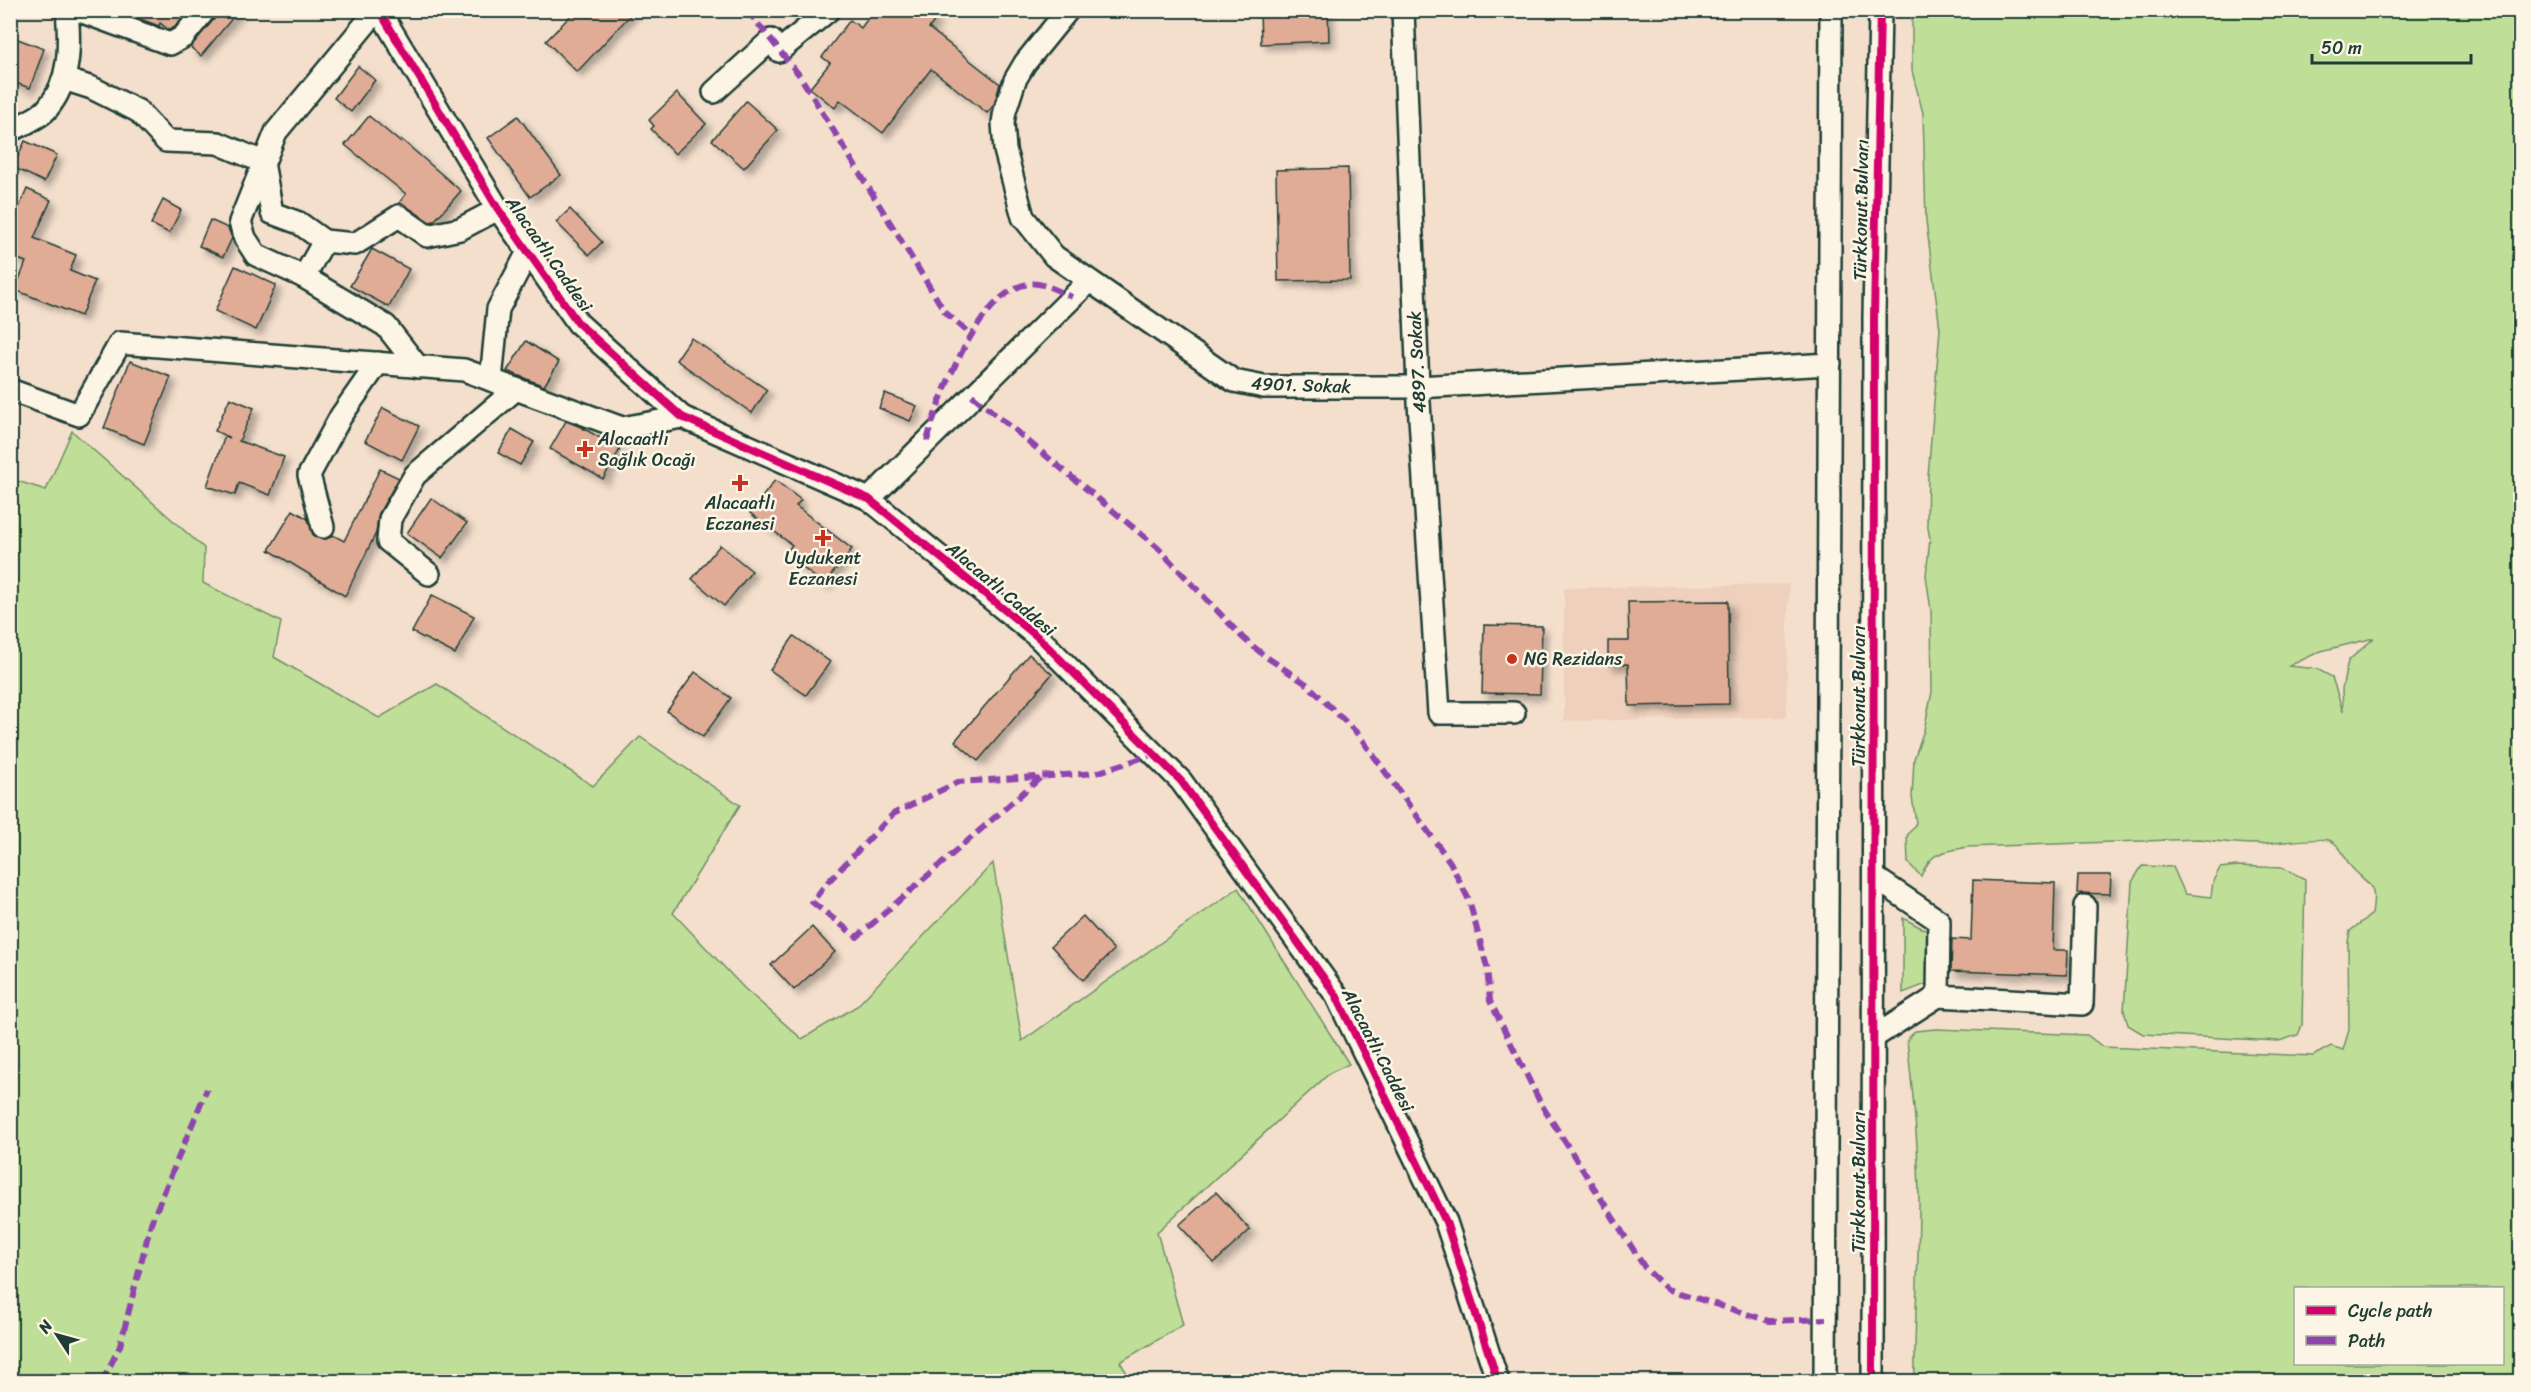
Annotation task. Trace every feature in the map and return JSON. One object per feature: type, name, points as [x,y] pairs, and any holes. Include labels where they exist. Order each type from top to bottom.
[{"type":"street","points":[[10,131],[46,110],[64,79],[70,43],[67,10]]},
{"type":"street","points":[[77,10],[170,44],[183,37],[205,10]]},
{"type":"street","points":[[378,10],[276,132],[240,222],[245,238],[256,255],[304,277],[386,326],[418,367]]},
{"type":"street","name":"Alacaatlı Caddesi","points":[[378,10],[498,209],[578,323],[682,417],[869,499],[1039,638],[1181,781],[1336,995],[1446,1222],[1498,1382]]},
{"type":"street","points":[[714,92],[775,45],[829,10]]},
{"type":"street","name":"4901. Sokak","points":[[1068,10],[1025,63],[1015,80],[1005,111],[1004,141],[1023,217],[1054,256],[1234,381],[1264,387],[1418,387],[1830,364]]},
{"type":"street","name":"4897. Sokak","points":[[1403,10],[1418,387],[1439,713],[1514,713]]},
{"type":"street","name":"Türkkonut Bulvarı","points":[[1825,1382],[1832,10]]},
{"type":"street","name":"Türkkonut Bulvarı","points":[[1873,1382],[1874,317],[1880,10]]},
{"type":"street","points":[[64,79],[92,88],[138,111],[166,141],[218,143],[263,162]]},
{"type":"street","points":[[263,162],[272,213],[299,223],[324,241],[355,244],[399,216],[427,236],[460,229],[498,209]]},
{"type":"street","points":[[304,277],[324,241]]},
{"type":"street","points":[[491,380],[498,309],[528,252]]},
{"type":"street","points":[[869,499],[1089,280]]},
{"type":"street","points":[[10,390],[79,415],[120,343],[464,370],[622,428],[682,417]]},
{"type":"street","points":[[323,527],[309,475],[341,416],[378,363]]},
{"type":"street","points":[[429,574],[388,541],[390,519],[415,475],[516,389]]},
{"type":"street","points":[[1874,878],[1939,921],[1938,996]]},
{"type":"street","points":[[1874,1037],[1938,996],[2082,1004],[2085,906]]},
{"type":"shaded area","points":[[1789,584],[1786,717],[1564,721],[1564,588]]},
{"type":"green space","points":[[1912,11],[2520,11],[2520,1381],[1915,1381],[1919,1183],[1907,1040],[1915,1031],[1936,1029],[2087,1035],[2103,1047],[2313,1056],[2331,1046],[2343,1050],[2349,1030],[2348,942],[2350,931],[2372,914],[2374,898],[2370,885],[2351,867],[2338,846],[2324,839],[2260,844],[2200,839],[1967,847],[1944,852],[1934,857],[1929,861],[1921,876],[1908,863],[1907,836],[1916,823],[1912,797],[1914,759],[1924,730],[1932,692],[1931,611],[1926,575],[1930,539],[1927,522],[1928,476],[1940,329],[1926,221],[1923,113],[1912,71]],"holes":[[[2374,638],[2348,661],[2342,689],[2343,712],[2332,677],[2317,669],[2289,666],[2321,651]]]},
{"type":"green space","points":[[72,431],[204,548],[203,583],[281,622],[274,657],[379,718],[437,684],[593,786],[640,737],[740,805],[673,913],[744,988],[802,1039],[857,1006],[993,863],[1022,1041],[1238,888],[1349,1064],[1330,1073],[1157,1232],[1183,1325],[1120,1362],[1132,1381],[11,1381],[11,479],[46,490]]},
{"type":"green space","points":[[2142,866],[2173,867],[2185,894],[2211,897],[2213,881],[2220,868],[2237,866],[2283,868],[2305,879],[2302,1025],[2298,1035],[2279,1041],[2143,1034],[2128,1025],[2124,1011],[2132,882]]},
{"type":"green space","points":[[1903,918],[1931,933],[1931,982],[1903,993]]},
{"type":"building","points":[[116,10],[188,10],[175,27],[169,30],[160,23],[159,26]]},
{"type":"building","points":[[218,10],[239,10],[201,56],[190,47],[215,18]]},
{"type":"building","points":[[576,10],[635,10],[577,72],[546,41]]},
{"type":"building","points":[[874,10],[925,10],[936,19],[929,28],[1000,84],[994,105],[987,113],[931,69],[883,133],[840,100],[835,108],[810,88],[830,63],[822,57],[850,20],[861,28]]},
{"type":"building","points":[[1260,10],[1328,10],[1329,41],[1261,44]]},
{"type":"building","points":[[10,36],[44,49],[30,88],[10,81]]},
{"type":"building","points":[[358,66],[375,80],[351,112],[334,98]]},
{"type":"building","points":[[677,93],[706,124],[675,154],[651,129],[654,126],[649,120]]},
{"type":"building","points":[[746,101],[778,130],[744,168],[712,140]]},
{"type":"building","points":[[369,116],[400,142],[402,140],[461,191],[434,221],[430,222],[399,203],[406,194],[345,145]]},
{"type":"building","points":[[518,116],[561,175],[530,197],[488,138]]},
{"type":"building","points":[[25,141],[57,155],[44,182],[13,167]]},
{"type":"building","points":[[1348,168],[1350,280],[1278,281],[1276,170]]},
{"type":"building","points":[[27,189],[51,200],[34,238],[76,255],[70,271],[95,281],[81,316],[15,290],[26,262],[10,256],[10,218],[14,219]]},
{"type":"building","points":[[163,200],[181,210],[169,233],[151,224]]},
{"type":"building","points":[[570,209],[602,242],[589,255],[556,222]]},
{"type":"building","points":[[210,220],[228,228],[232,238],[223,257],[199,246]]},
{"type":"building","points":[[372,249],[409,269],[389,307],[350,286]]},
{"type":"building","points":[[235,266],[276,285],[256,330],[215,311]]},
{"type":"building","points":[[691,338],[767,390],[752,413],[676,360]]},
{"type":"building","points":[[526,341],[559,362],[544,386],[507,371]]},
{"type":"building","points":[[130,361],[171,377],[144,444],[104,428]]},
{"type":"building","points":[[885,393],[917,406],[910,421],[879,408]]},
{"type":"building","points":[[230,398],[254,408],[239,441],[284,457],[270,495],[239,483],[235,495],[207,486],[225,436],[230,438],[215,431]]},
{"type":"building","points":[[383,408],[419,426],[402,460],[365,441]]},
{"type":"building","name":"Alacaatlı Sağlık Ocağı","points":[[566,421],[620,449],[603,479],[550,449]]},
{"type":"building","points":[[512,429],[534,442],[520,465],[498,453]]},
{"type":"building","points":[[380,469],[399,478],[379,513],[376,533],[345,596],[269,550],[293,510],[308,519],[314,536],[326,539],[333,535],[344,541]]},
{"type":"building","points":[[775,480],[801,500],[796,506],[852,549],[824,584],[785,554],[792,545],[750,513]]},
{"type":"building","points":[[431,498],[467,523],[442,558],[407,533]]},
{"type":"building","points":[[720,545],[752,571],[724,606],[692,579]]},
{"type":"building","points":[[432,595],[474,616],[455,654],[412,632]]},
{"type":"building","points":[[1728,601],[1729,704],[1629,706],[1628,664],[1608,665],[1608,641],[1629,641],[1628,602]]},
{"type":"building","name":"NG Rezidans","points":[[1484,625],[1542,626],[1540,694],[1482,693]]},
{"type":"building","points":[[794,636],[830,662],[806,695],[770,670]]},
{"type":"building","points":[[1029,654],[1052,674],[978,761],[955,741]]},
{"type":"building","points":[[695,672],[731,698],[703,737],[667,711]]},
{"type":"building","points":[[2078,875],[2111,875],[2110,894],[2077,893]]},
{"type":"building","points":[[1973,880],[2055,883],[2053,950],[2068,950],[2067,975],[1951,971],[1952,939],[1971,940]]},
{"type":"building","points":[[1083,916],[1114,950],[1083,980],[1051,946]]},
{"type":"building","points":[[812,927],[835,952],[794,990],[771,965]]},
{"type":"building","points":[[1216,1192],[1250,1230],[1214,1263],[1179,1225]]},
{"type":"marked path","points":[[747,10],[800,76],[945,312],[971,335]]},
{"type":"marked path","points":[[927,441],[932,422],[963,349],[993,306],[1010,291],[1033,283],[1045,285],[1072,297]]},
{"type":"marked path","points":[[972,395],[1157,547],[1243,638],[1308,685],[1358,734],[1450,862],[1469,900],[1487,967],[1490,1001],[1541,1104],[1645,1268],[1667,1289],[1769,1321],[1826,1319]]},
{"type":"marked path","points":[[1040,778],[857,937],[812,902],[826,884],[893,814],[958,782],[1096,773],[1154,754]]},
{"type":"marked path","points":[[102,1382],[120,1346],[151,1223],[207,1089]]},
{"type":"cycle path","points":[[379,10],[498,209],[578,323],[682,417],[869,499],[1039,638],[1181,781],[1336,995],[1446,1222],[1498,1382]]},
{"type":"cycle path","points":[[1873,1382],[1874,317],[1880,10]]},
{"type":"place","name":"Alacaatlı Sağlık Ocağı","points":[[585,449]]},
{"type":"place","name":"Alacaatlı Eczanesi","points":[[740,483]]},
{"type":"place","name":"Uydukent Eczanesi","points":[[823,538]]},
{"type":"place","name":"NG Rezidans","points":[[1512,659]]}]
